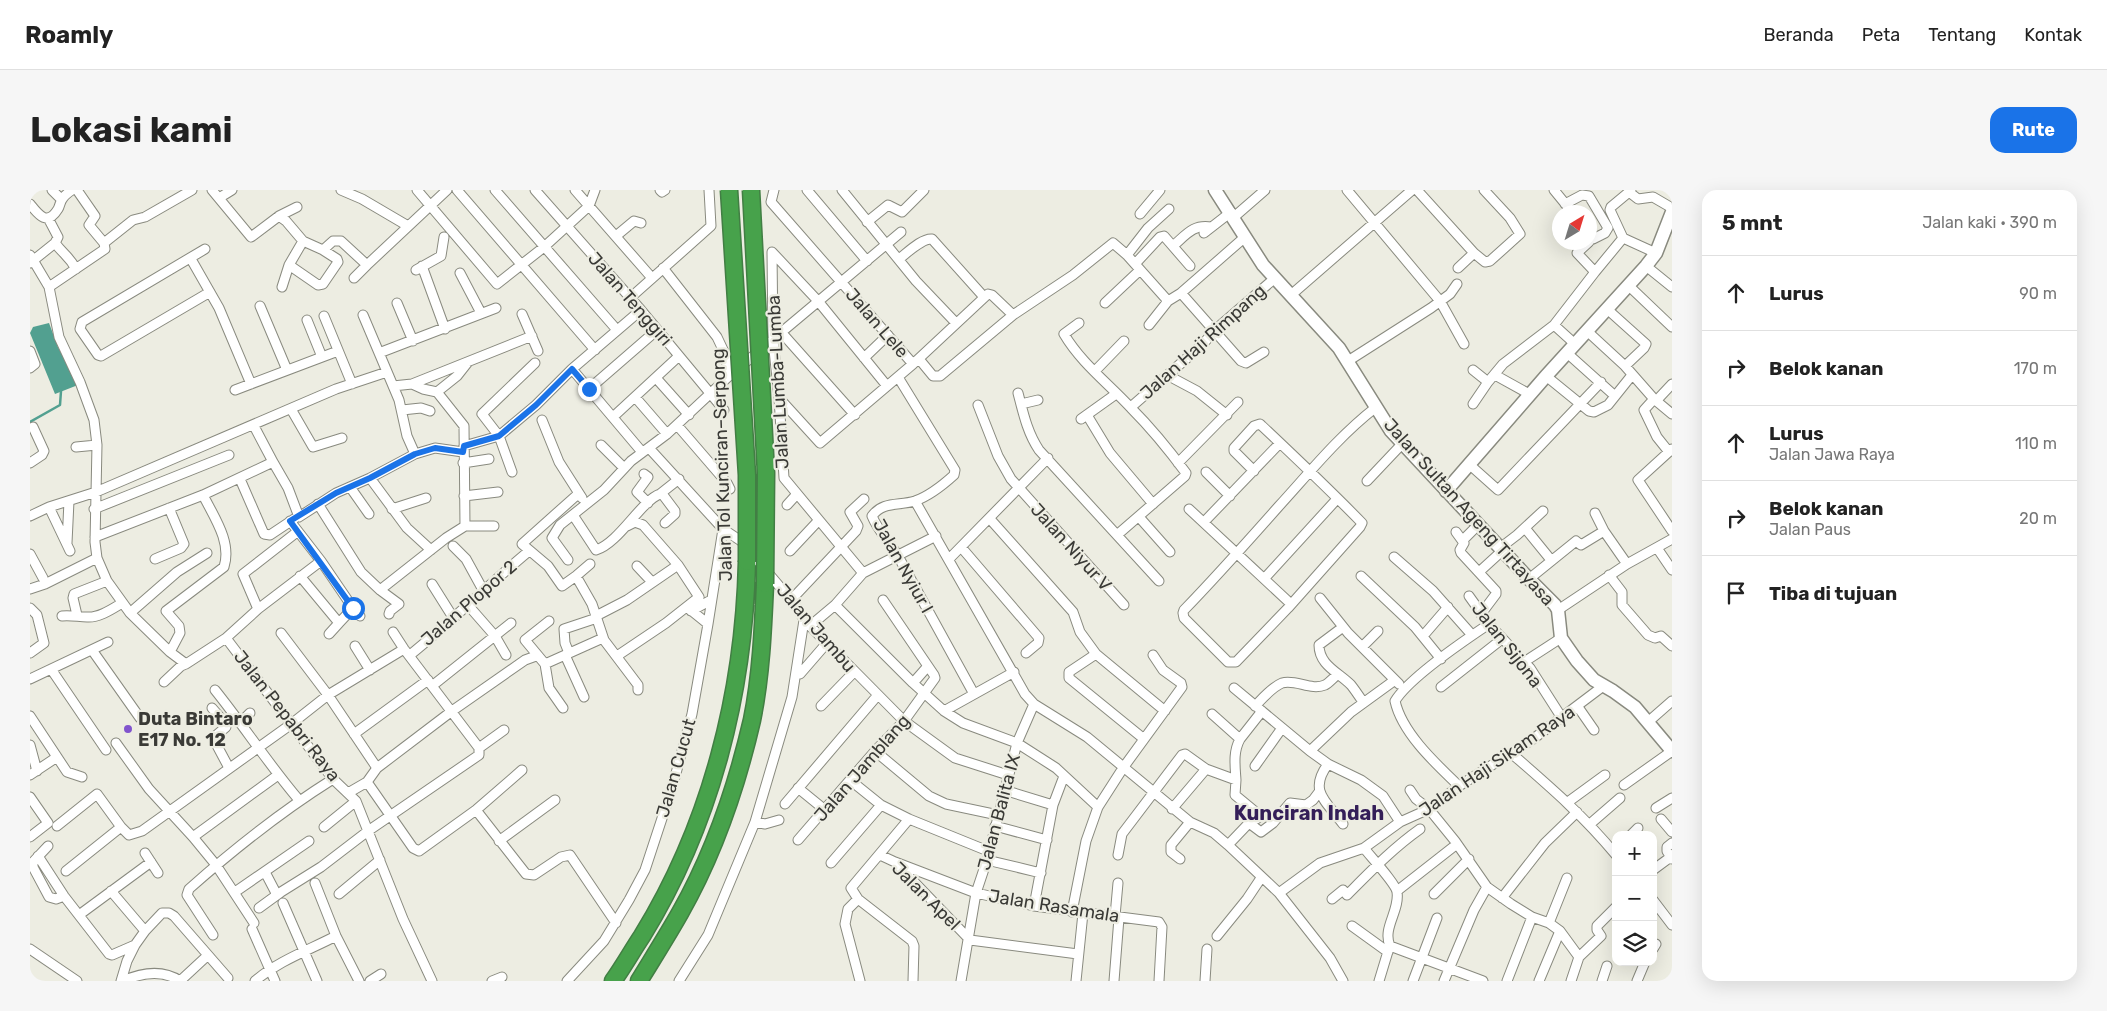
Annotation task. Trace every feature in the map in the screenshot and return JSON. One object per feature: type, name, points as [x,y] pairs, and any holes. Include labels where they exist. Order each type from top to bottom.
[{"type":"highway","name":"Jalan Tol Kunciran–Serpong","points":[[613,981],[663,901],[692,840],[713,778],[739,673],[746,595],[747,474],[729,190]]},
{"type":"highway","points":[[639,981],[681,911],[710,848],[737,776],[752,720],[759,674],[765,584],[766,474],[752,190]]},
{"type":"main road","name":"Jalan Sultan Ageng Tirtayasa","points":[[1218,191],[1252,250],[1348,360],[1376,408],[1402,444],[1529,579],[1552,600],[1558,610],[1562,638],[1576,660],[1602,687],[1625,699],[1648,722],[1672,751]]},
{"type":"main road","points":[[1446,491],[1587,330],[1630,287],[1668,234],[1672,212]]},
{"type":"street","points":[[52,190],[61,199]]},
{"type":"street","points":[[30,204],[42,218],[48,218],[57,210],[61,199],[72,190]]},
{"type":"street","points":[[49,287],[105,249],[104,243],[89,225],[95,216],[77,190]]},
{"type":"street","points":[[104,243],[134,220],[146,217],[192,190]]},
{"type":"street","points":[[212,190],[251,237],[279,216],[297,207]]},
{"type":"street","points":[[219,198],[232,190]]},
{"type":"street","points":[[341,190],[362,199],[408,226]]},
{"type":"street","points":[[417,190],[497,284],[544,247],[589,206],[595,190]]},
{"type":"street","points":[[354,278],[447,190]]},
{"type":"street","points":[[457,190],[595,350]]},
{"type":"street","points":[[495,190],[617,330]]},
{"type":"street","name":"Jalan Tenggiri","points":[[535,190],[630,298],[724,410]]},
{"type":"street","points":[[575,190],[652,278]]},
{"type":"street","points":[[660,190],[662,192],[666,190]]},
{"type":"street","points":[[630,298],[711,226],[709,190]]},
{"type":"street","name":"Jalan Lele","points":[[774,190],[771,202],[888,335],[934,376],[940,376],[1012,314],[1073,275],[1111,244],[1116,244],[1128,255]]},
{"type":"street","points":[[807,190],[867,261]]},
{"type":"street","points":[[842,190],[886,246],[956,323]]},
{"type":"street","points":[[867,222],[888,205],[902,212],[924,190]]},
{"type":"street","points":[[1140,214],[1160,190]]},
{"type":"street","points":[[1173,246],[1193,228],[1201,225],[1208,230],[1265,190]]},
{"type":"street","points":[[1347,190],[1375,221],[1440,301],[1464,344]]},
{"type":"street","points":[[1291,296],[1412,190]]},
{"type":"street","points":[[1417,190],[1474,253],[1482,260],[1490,261],[1520,234],[1510,218],[1484,190]]},
{"type":"street","points":[[1554,190],[1565,204],[1582,195],[1589,196],[1594,205]]},
{"type":"street","points":[[1656,253],[1623,238],[1610,210],[1611,207],[1630,191],[1638,199],[1653,197],[1672,208]]},
{"type":"street","points":[[1168,301],[1128,255],[1148,228],[1169,209]]},
{"type":"street","points":[[1597,209],[1608,228],[1605,233],[1597,236]]},
{"type":"street","points":[[279,216],[286,221],[303,241],[323,250],[337,259],[338,262],[320,285],[289,265]]},
{"type":"street","points":[[48,218],[58,237],[55,243],[31,260],[49,287],[58,336],[80,382],[94,420],[97,445],[94,509],[97,558],[107,581],[130,614],[170,652],[186,664]]},
{"type":"street","points":[[616,236],[634,221],[641,223]]},
{"type":"street","points":[[568,560],[553,541],[552,535],[604,490],[624,468],[678,425],[728,377],[901,232]]},
{"type":"street","points":[[1105,303],[1138,267],[1160,237],[1164,236],[1190,266]]},
{"type":"street","points":[[444,237],[441,256],[420,268],[428,281],[445,329]]},
{"type":"street","points":[[1149,325],[1168,301],[1181,294],[1245,237]]},
{"type":"street","points":[[1474,404],[1488,382],[1513,355],[1554,325],[1623,238]]},
{"type":"street","points":[[899,259],[930,239],[984,297]]},
{"type":"street","points":[[282,287],[289,265],[303,241]]},
{"type":"street","points":[[323,250],[333,241],[341,241],[367,264]]},
{"type":"street","points":[[55,243],[60,252],[68,255],[76,269]]},
{"type":"street","points":[[205,249],[82,322],[80,329],[98,355],[103,355],[210,292]]},
{"type":"street","points":[[1580,250],[1577,253],[1595,272]]},
{"type":"street","name":"Jalan Lumba-Lumba","points":[[818,301],[772,252],[773,340],[784,478],[863,573]]},
{"type":"street","points":[[1458,268],[1474,253]]},
{"type":"street","points":[[191,259],[220,312],[251,384]]},
{"type":"street","points":[[1646,266],[1672,287]]},
{"type":"street","points":[[663,268],[717,337],[726,356],[728,377]]},
{"type":"street","points":[[460,273],[481,314]]},
{"type":"street","name":"Jalan Haji Rimpang","points":[[1130,407],[1275,278]]},
{"type":"street","points":[[1348,360],[1431,308],[1450,294],[1457,284]]},
{"type":"street","points":[[1630,287],[1672,327]]},
{"type":"street","points":[[779,398],[820,443],[856,415],[988,294],[992,295],[1012,314]]},
{"type":"street","points":[[1181,294],[1241,361],[1246,363],[1264,352]]},
{"type":"street","points":[[818,301],[887,386]]},
{"type":"street","points":[[397,303],[413,341]]},
{"type":"street","points":[[260,306],[287,370]]},
{"type":"street","points":[[380,353],[496,308]]},
{"type":"street","points":[[1607,309],[1646,344],[1625,366]]},
{"type":"street","points":[[240,479],[264,534],[270,535],[318,504],[415,454],[435,448],[463,449],[499,436],[536,405],[572,369],[640,310]]},
{"type":"street","points":[[522,314],[538,351]]},
{"type":"street","points":[[363,315],[402,410],[407,436],[415,454]]},
{"type":"street","points":[[324,316],[352,384]]},
{"type":"street","points":[[307,320],[322,357]]},
{"type":"street","points":[[1079,323],[1064,334],[1072,346],[1130,407],[1186,472],[1185,476],[1117,535]]},
{"type":"street","points":[[1554,325],[1571,348],[1615,396]]},
{"type":"street","points":[[589,389],[657,330]]},
{"type":"street","points":[[1587,330],[1625,366],[1655,400],[1672,414]]},
{"type":"street","points":[[781,332],[856,415]]},
{"type":"street","points":[[864,358],[888,335]]},
{"type":"street","points":[[393,386],[412,384],[532,336]]},
{"type":"street","points":[[1095,371],[1124,340]]},
{"type":"street","points":[[30,351],[35,364],[30,368]]},
{"type":"street","points":[[235,390],[338,351]]},
{"type":"street","points":[[613,417],[679,356]]},
{"type":"street","points":[[437,392],[456,376],[468,362]]},
{"type":"street","points":[[512,472],[499,436],[483,417],[483,411],[535,363]]},
{"type":"street","name":"Jalan Jambu","points":[[572,369],[613,417],[678,479],[723,529],[741,541],[807,623],[877,696],[904,721],[955,758],[1008,775]]},
{"type":"street","points":[[1473,370],[1488,382]]},
{"type":"street","points":[[30,516],[49,507],[96,492],[352,384],[387,372]]},
{"type":"street","points":[[1495,374],[1531,395]]},
{"type":"street","points":[[1167,375],[1196,391],[1227,415]]},
{"type":"street","points":[[1546,376],[1589,411],[1594,412],[1608,405],[1632,375]]},
{"type":"street","name":"Jalan Nyiur I","points":[[898,377],[955,470],[954,475],[941,487],[915,501],[886,505],[875,511],[872,516],[881,534],[888,540],[898,556],[974,694]]},
{"type":"street","points":[[656,378],[689,415]]},
{"type":"street","points":[[1470,465],[1498,490],[1601,382]]},
{"type":"street","points":[[412,384],[437,392],[464,426],[465,526]]},
{"type":"street","points":[[1672,384],[1644,410],[1657,438],[1670,451],[1638,480],[1672,531]]},
{"type":"street","points":[[1018,393],[1033,441],[1159,581]]},
{"type":"street","points":[[1116,394],[1084,417],[1110,453],[1153,504]]},
{"type":"street","points":[[634,397],[667,434]]},
{"type":"street","points":[[1021,404],[1038,400]]},
{"type":"street","points":[[1178,463],[1238,402]]},
{"type":"street","name":"Jalan Niyur V","points":[[978,405],[998,456],[1019,489],[1124,605]]},
{"type":"street","points":[[402,410],[421,408],[430,411]]},
{"type":"street","points":[[1254,471],[1234,451],[1236,445],[1254,426],[1260,424],[1309,472],[1338,499],[1362,523],[1291,604],[1236,662],[1228,662],[1184,618],[1183,614],[1309,472],[1354,425],[1376,408]]},
{"type":"street","points":[[291,410],[313,447],[342,438]]},
{"type":"street","points":[[542,420],[556,456],[578,494],[587,504]]},
{"type":"street","points":[[678,425],[730,489]]},
{"type":"street","points":[[254,426],[288,488],[299,517]]},
{"type":"street","points":[[30,463],[42,456],[44,451],[33,427]]},
{"type":"street","points":[[1204,522],[1280,443]]},
{"type":"street","points":[[1367,481],[1402,444]]},
{"type":"street","points":[[76,446],[97,445]]},
{"type":"street","points":[[602,445],[624,468]]},
{"type":"street","points":[[94,509],[229,455]]},
{"type":"street","points":[[949,559],[1048,458]]},
{"type":"street","points":[[463,463],[489,460]]},
{"type":"street","points":[[95,537],[203,495],[273,462]]},
{"type":"street","points":[[1206,472],[1230,496]]},
{"type":"street","points":[[644,474],[648,477],[637,492],[648,503]]},
{"type":"street","points":[[370,478],[407,528],[431,550]]},
{"type":"street","points":[[573,515],[596,550],[627,526],[648,503],[678,479]]},
{"type":"street","points":[[350,487],[369,514]]},
{"type":"street","points":[[464,496],[498,492]]},
{"type":"street","points":[[578,494],[522,544],[548,566],[562,586],[590,564]]},
{"type":"street","points":[[660,494],[663,495],[675,511],[665,523]]},
{"type":"street","points":[[788,505],[797,494]]},
{"type":"street","points":[[170,652],[180,633],[178,626],[166,611],[224,567],[227,559],[227,546],[203,495]]},
{"type":"street","points":[[392,509],[426,498]]},
{"type":"street","points":[[1264,579],[1338,499]]},
{"type":"street","points":[[790,600],[857,529],[858,526],[850,512],[864,500]]},
{"type":"street","points":[[49,507],[69,547],[69,501]]},
{"type":"street","points":[[915,501],[1014,672],[1024,694],[1034,704],[1087,737],[1172,809],[1190,822],[1214,833],[1228,845],[1279,894],[1330,958],[1344,981]]},
{"type":"street","points":[[318,504],[361,572],[380,590],[400,604],[390,611],[389,614]]},
{"type":"street","points":[[155,559],[181,548],[184,544],[169,508]]},
{"type":"street","points":[[1189,509],[1291,604]]},
{"type":"street","points":[[1479,572],[1543,511]]},
{"type":"street","points":[[1595,513],[1604,531],[1627,564]]},
{"type":"street","points":[[1139,517],[1170,552]]},
{"type":"street","points":[[990,518],[1073,612],[1080,632],[1096,654],[1165,711]]},
{"type":"street","points":[[790,551],[819,520]]},
{"type":"street","points":[[290,521],[360,616]]},
{"type":"street","points":[[627,526],[635,522],[643,525],[678,565],[699,597],[689,609]]},
{"type":"street","points":[[1479,524],[1463,540],[1464,543],[1460,550],[1496,591],[1481,614]]},
{"type":"street","points":[[380,590],[446,538],[465,526],[494,526]]},
{"type":"street","points":[[1525,528],[1551,560]]},
{"type":"street","name":"Jalan Cucut","points":[[567,981],[604,941],[646,870],[672,788],[692,714],[723,529]]},
{"type":"street","points":[[1529,579],[1576,541],[1581,545],[1604,531]]},
{"type":"street","points":[[258,609],[243,574],[298,532]]},
{"type":"street","points":[[1456,532],[1463,540]]},
{"type":"street","points":[[679,981],[708,935],[755,822],[792,697],[807,623],[834,605],[863,573],[936,536]]},
{"type":"street","points":[[1558,610],[1609,575],[1672,539]]},
{"type":"street","points":[[453,546],[466,559],[484,590]]},
{"type":"street","points":[[961,547],[1039,638],[1038,643],[1026,653]]},
{"type":"street","points":[[1657,548],[1672,570]]},
{"type":"street","name":"Jalan Plopor 2","points":[[121,827],[129,835],[142,832],[290,725],[328,695],[370,670],[407,652],[454,619],[467,604],[529,551]]},
{"type":"street","points":[[130,614],[177,572],[208,553]]},
{"type":"street","points":[[30,554],[43,578]]},
{"type":"street","points":[[1394,557],[1434,591],[1472,635]]},
{"type":"street","points":[[30,589],[45,584],[97,558]]},
{"type":"street","points":[[226,638],[258,609],[320,561]]},
{"type":"street","points":[[584,697],[567,654],[564,628],[597,617],[628,600],[678,565]]},
{"type":"street","points":[[637,566],[652,582]]},
{"type":"street","points":[[1609,575],[1622,592],[1622,605],[1648,635],[1655,638],[1661,636],[1672,646]]},
{"type":"street","points":[[300,576],[339,623]]},
{"type":"street","points":[[576,576],[592,604],[603,638],[638,685],[638,690]]},
{"type":"street","points":[[1360,576],[1390,602],[1423,636],[1441,659]]},
{"type":"street","points":[[77,615],[73,598],[74,594],[107,581]]},
{"type":"street","points":[[432,584],[454,619]]},
{"type":"street","name":"Jalan Sijona","points":[[1469,596],[1489,624],[1524,662],[1562,718]]},
{"type":"street","points":[[1320,598],[1343,627],[1395,680],[1401,693]]},
{"type":"street","points":[[617,656],[689,609],[711,600]]},
{"type":"street","points":[[883,600],[928,666],[913,683]]},
{"type":"street","points":[[62,616],[77,615],[88,617],[97,615],[122,603]]},
{"type":"street","points":[[467,604],[495,636],[506,655]]},
{"type":"street","points":[[834,605],[923,693],[944,711],[963,723],[1017,744],[1064,776],[1098,807]]},
{"type":"street","points":[[1423,636],[1448,607]]},
{"type":"street","points":[[30,608],[37,615],[44,643],[30,653]]},
{"type":"street","points":[[329,634],[353,608]]},
{"type":"street","points":[[689,609],[708,624]]},
{"type":"street","points":[[550,621],[525,640],[536,656],[545,664],[549,688],[563,708]]},
{"type":"street","points":[[354,734],[430,683],[511,623]]},
{"type":"street","points":[[1459,786],[1424,752],[1397,711],[1395,701],[1401,693],[1441,659],[1489,624]]},
{"type":"street","points":[[1343,627],[1319,645],[1319,654],[1337,676],[1350,684],[1363,702]]},
{"type":"street","points":[[1362,647],[1378,631]]},
{"type":"street","points":[[259,908],[321,867],[368,830],[392,816],[480,755],[479,748],[393,632]]},
{"type":"street","points":[[281,633],[328,695],[376,768]]},
{"type":"street","name":"Jalan Pepabri Raya","points":[[164,682],[181,666],[226,638],[290,725],[333,779],[356,801],[403,919],[432,981]]},
{"type":"street","points":[[545,664],[603,638]]},
{"type":"street","points":[[1524,662],[1562,638]]},
{"type":"street","points":[[1441,687],[1502,639]]},
{"type":"street","points":[[30,679],[108,642]]},
{"type":"street","points":[[800,674],[826,644]]},
{"type":"street","points":[[355,646],[370,670]]},
{"type":"street","points":[[92,650],[140,718]]},
{"type":"street","points":[[1096,654],[1069,672],[1069,678],[1144,739]]},
{"type":"street","points":[[1072,912],[1086,841],[1098,807],[1123,768],[1182,685],[1163,670],[1154,655]]},
{"type":"street","points":[[348,793],[367,782],[376,768],[452,711],[525,660],[536,656]]},
{"type":"street","name":"Jalan Jamblang","points":[[798,840],[875,751],[904,721],[935,677],[928,666]]},
{"type":"street","points":[[51,669],[106,750]]},
{"type":"street","points":[[821,706],[854,672]]},
{"type":"street","points":[[944,711],[1014,672]]},
{"type":"street","points":[[1228,845],[1249,823],[1258,818],[1258,814],[1235,795],[1234,758],[1240,739],[1259,709],[1274,688],[1282,684],[1289,682],[1305,686],[1324,685],[1337,676]]},
{"type":"street","points":[[1310,751],[1363,702],[1395,680]]},
{"type":"street","name":"Jalan Haji Sikam Raya","points":[[1279,894],[1320,863],[1364,848],[1400,822],[1429,809],[1459,786],[1578,707],[1602,687]]},
{"type":"street","points":[[1234,688],[1310,751],[1328,764],[1361,780],[1383,796],[1400,822]]},
{"type":"street","points":[[215,690],[241,722],[257,748],[299,800]]},
{"type":"street","points":[[785,804],[877,696]]},
{"type":"street","points":[[1648,722],[1672,701]]},
{"type":"street","name":"Jalan Balita IX","points":[[961,981],[970,940],[976,893],[1017,744],[1034,704]]},
{"type":"street","points":[[1578,707],[1594,730]]},
{"type":"street","points":[[212,708],[226,724],[226,727],[213,738],[229,768]]},
{"type":"street","points":[[241,722],[250,713]]},
{"type":"street","points":[[1212,714],[1240,739]]},
{"type":"street","points":[[30,716],[67,772],[82,777]]},
{"type":"street","points":[[1255,766],[1282,728]]},
{"type":"street","points":[[479,748],[504,730]]},
{"type":"street","points":[[116,743],[149,789],[193,836],[235,892],[253,926],[275,981]]},
{"type":"street","points":[[30,745],[34,773],[58,758]]},
{"type":"street","points":[[875,751],[929,796],[946,804],[998,815]]},
{"type":"street","points":[[1624,785],[1672,751]]},
{"type":"street","points":[[1511,753],[1568,802],[1612,849]]},
{"type":"street","points":[[1118,855],[1122,834],[1184,755],[1206,769],[1236,780]]},
{"type":"street","points":[[1328,764],[1318,780],[1319,792],[1343,824]]},
{"type":"street","points":[[1172,809],[1206,769]]},
{"type":"street","points":[[367,782],[413,848],[419,851],[476,810],[522,770]]},
{"type":"street","points":[[193,836],[278,775]]},
{"type":"street","points":[[1568,802],[1604,775]]},
{"type":"street","points":[[1034,906],[1053,805],[1064,776]]},
{"type":"street","points":[[213,935],[187,892],[216,865],[299,800],[333,779]]},
{"type":"street","points":[[850,780],[880,804],[909,819],[988,855],[1041,873]]},
{"type":"street","points":[[798,788],[825,810]]},
{"type":"street","points":[[1004,790],[1053,805]]},
{"type":"street","points":[[1410,790],[1416,799],[1429,809],[1457,844],[1487,887],[1502,898],[1532,916],[1549,923],[1560,931],[1579,957]]},
{"type":"street","points":[[1249,823],[1261,832],[1273,823],[1290,803],[1306,805],[1319,792]]},
{"type":"street","points":[[58,826],[97,794],[121,827],[66,871]]},
{"type":"street","points":[[30,797],[48,823],[30,837]]},
{"type":"street","points":[[1590,824],[1620,798]]},
{"type":"street","points":[[1656,808],[1672,798]]},
{"type":"street","points":[[499,841],[555,800]]},
{"type":"street","points":[[324,827],[356,801]]},
{"type":"street","points":[[831,863],[880,804]]},
{"type":"street","points":[[476,810],[523,871],[530,876],[561,857],[570,855],[616,923]]},
{"type":"street","points":[[1502,898],[1545,844],[1577,812]]},
{"type":"street","points":[[909,819],[851,888],[858,899],[912,941],[914,946],[913,981]]},
{"type":"street","points":[[1661,819],[1672,832]]},
{"type":"street","points":[[755,822],[765,824],[779,820]]},
{"type":"street","points":[[1180,859],[1172,852],[1171,845],[1190,822]]},
{"type":"street","points":[[995,826],[1047,840]]},
{"type":"street","points":[[1332,900],[1343,890],[1346,895],[1378,866],[1385,856],[1420,828]]},
{"type":"street","points":[[235,892],[308,841]]},
{"type":"street","points":[[1657,867],[1672,857],[1668,847],[1672,843]]},
{"type":"street","points":[[1397,891],[1457,844]]},
{"type":"street","points":[[48,846],[33,862],[33,867],[49,897],[56,899],[64,896],[109,954],[115,954],[135,945]]},
{"type":"street","points":[[1364,848],[1397,891],[1396,903],[1387,934],[1389,949],[1379,981]]},
{"type":"street","points":[[145,853],[158,873]]},
{"type":"street","name":"Jalan Apel","points":[[880,855],[894,862],[970,940]]},
{"type":"street","points":[[339,894],[380,860]]},
{"type":"street","points":[[1434,894],[1468,860]]},
{"type":"street","points":[[78,915],[152,862]]},
{"type":"street","name":"Jalan Rasamala","points":[[894,862],[976,893],[1034,906],[1159,922],[1162,927],[1159,981]]},
{"type":"street","points":[[265,872],[277,895]]},
{"type":"street","points":[[1217,936],[1247,899],[1261,878]]},
{"type":"street","points":[[1549,923],[1567,878]]},
{"type":"street","points":[[315,883],[336,936],[359,981]]},
{"type":"street","points":[[1114,981],[1118,883]]},
{"type":"street","points":[[1444,981],[1474,910],[1487,887]]},
{"type":"street","points":[[111,891],[145,931]]},
{"type":"street","points":[[858,899],[848,909],[845,924],[860,981]]},
{"type":"street","points":[[282,903],[317,981]]},
{"type":"street","points":[[1657,905],[1672,925]]},
{"type":"street","points":[[1571,981],[1579,957],[1601,936],[1596,928],[1612,910]]},
{"type":"street","points":[[122,981],[127,961],[135,945],[162,913],[174,916],[228,978]]},
{"type":"street","points":[[1076,981],[1083,913]]},
{"type":"street","points":[[1507,981],[1532,916]]},
{"type":"street","points":[[1413,981],[1437,918]]},
{"type":"street","points":[[1352,926],[1389,949],[1479,980]]},
{"type":"street","points":[[1539,981],[1560,931]]},
{"type":"street","points":[[256,981],[270,968],[336,936]]},
{"type":"street","points":[[970,940],[1078,954]]},
{"type":"street","points":[[30,949],[77,981]]},
{"type":"street","points":[[1205,981],[1207,949]]},
{"type":"street","points":[[122,981],[136,976],[156,973],[180,981],[207,956]]},
{"type":"street","points":[[1602,981],[1607,966]]},
{"type":"street","points":[[1637,981],[1643,966]]},
{"type":"street","points":[[370,981],[381,974]]},
{"type":"street","points":[[492,981],[502,977]]},
{"type":"water","points":[[49,323],[58,347],[78,385],[55,394],[30,333],[33,327]]},
{"type":"waterway","points":[[30,422],[60,405],[61,391]]},
{"type":"place","name":"Duta Bintaro E17 No. 12","points":[[128,729]]},
{"type":"district","name":"Kunciran Indah","points":[[1309,813]]},
{"type":"route","points":[[353,608],[290,521],[336,493],[370,478],[415,454],[435,448],[463,452],[464,446],[499,436],[536,405],[572,369],[589,389]]}]
